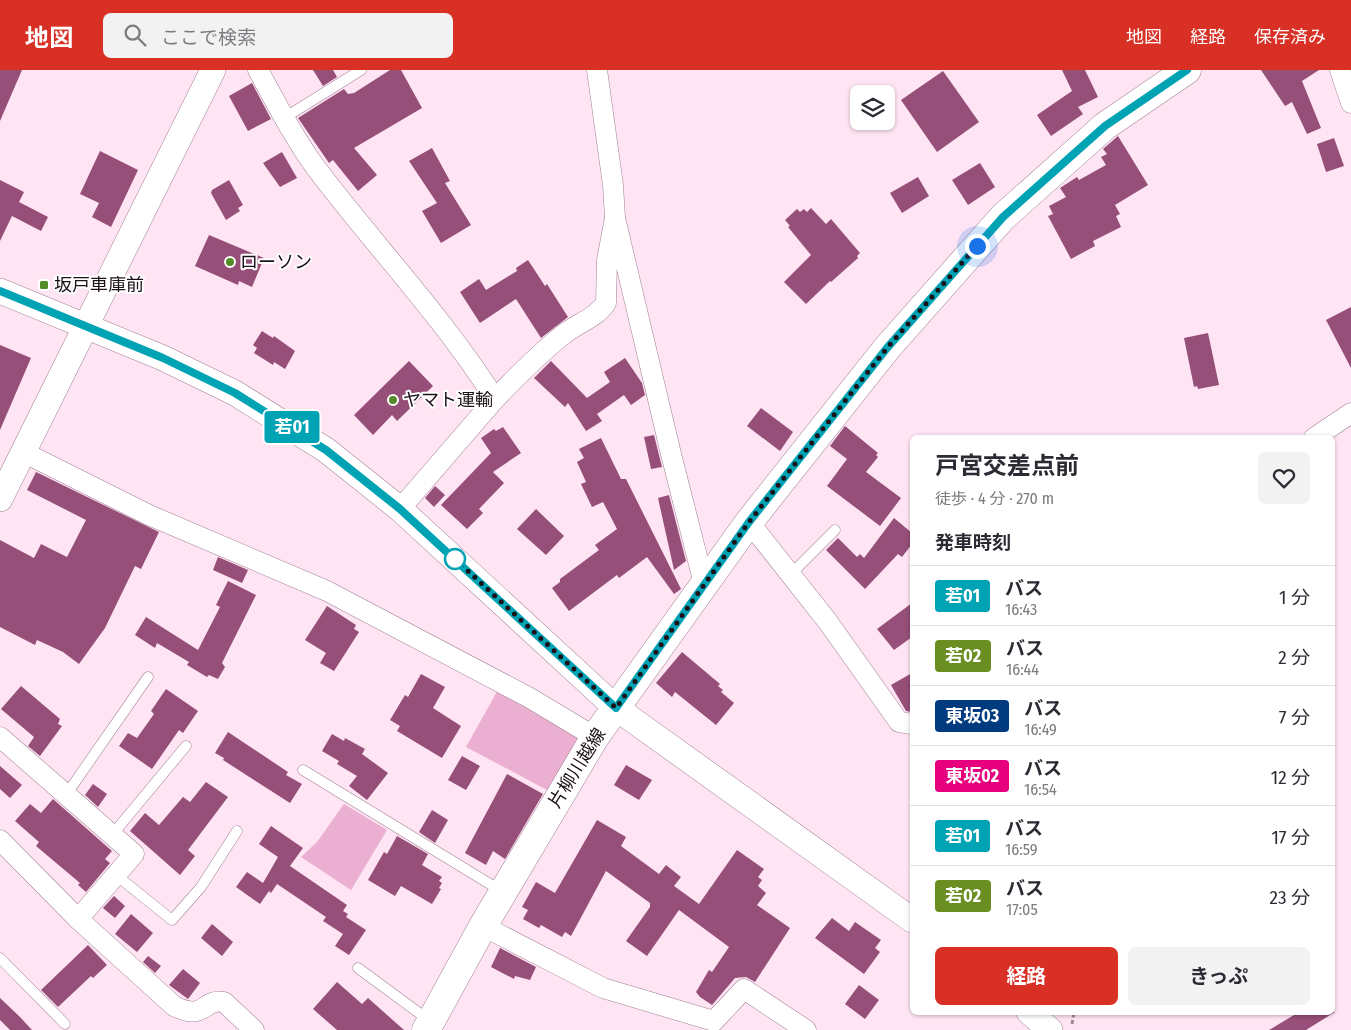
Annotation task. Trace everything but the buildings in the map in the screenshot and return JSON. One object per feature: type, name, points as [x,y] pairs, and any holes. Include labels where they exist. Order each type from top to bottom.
[{"type":"main road","name":"片柳川越線","points":[[428,1026],[503,892],[595,737],[749,522],[887,348],[1003,217],[1105,126],[1187,70]]},
{"type":"street","points":[[0,499],[213,70]]},
{"type":"street","points":[[258,70],[284,118],[315,166],[471,364],[495,399]]},
{"type":"street","points":[[596,70],[613,185],[615,218],[704,584]]},
{"type":"street","points":[[1340,70],[1351,103]]},
{"type":"street","points":[[400,509],[495,399],[540,353],[566,332],[595,316],[606,303],[607,260],[615,218]]},
{"type":"street","points":[[0,291],[163,358],[235,393],[326,450],[400,509],[616,708],[910,919]]},
{"type":"street","points":[[1318,435],[1351,413]]},
{"type":"street","points":[[23,452],[149,515],[327,591],[530,698],[595,737]]},
{"type":"street","points":[[749,522],[792,573],[899,722],[910,724]]},
{"type":"street","points":[[0,737],[134,854],[78,919]]},
{"type":"street","points":[[0,840],[78,919],[174,1006],[188,1013],[218,1001],[224,1002],[231,1006],[254,1030]]},
{"type":"street","points":[[484,926],[603,988],[714,1021],[744,989],[806,1030]]},
{"type":"street","points":[[1032,1015],[1050,1030]]},
{"type":"lane","points":[[284,118],[361,70]]},
{"type":"lane","points":[[792,573],[835,530]]},
{"type":"lane","points":[[66,794],[148,677]]},
{"type":"lane","points":[[112,835],[186,746]]},
{"type":"lane","points":[[303,770],[503,892]]},
{"type":"lane","points":[[116,875],[172,920],[202,888],[237,831]]},
{"type":"lane","points":[[0,958],[65,1024]]},
{"type":"lane","points":[[358,968],[428,1026]]},
{"type":"path","points":[[1071,1030],[1074,1015]]},
{"type":"shaded area","points":[[499,688],[579,735],[580,741],[549,791],[466,747]]},
{"type":"shaded area","points":[[344,804],[387,830],[351,890],[301,857],[317,842]]},
{"type":"bus line","name":"若01","points":[[0,291],[163,358],[235,393],[286,423],[326,450],[364,478],[400,509],[616,708],[749,522],[887,348],[1003,217],[1105,126],[1187,70]]},
{"type":"place","name":"ローソン","points":[[230,262]]},
{"type":"place","name":"坂戸車庫前","points":[[44,285]]},
{"type":"place","name":"ヤマト運輸","points":[[393,400]]},
{"type":"route","points":[[455,559],[616,708],[749,522],[887,348],[977,246]]}]
